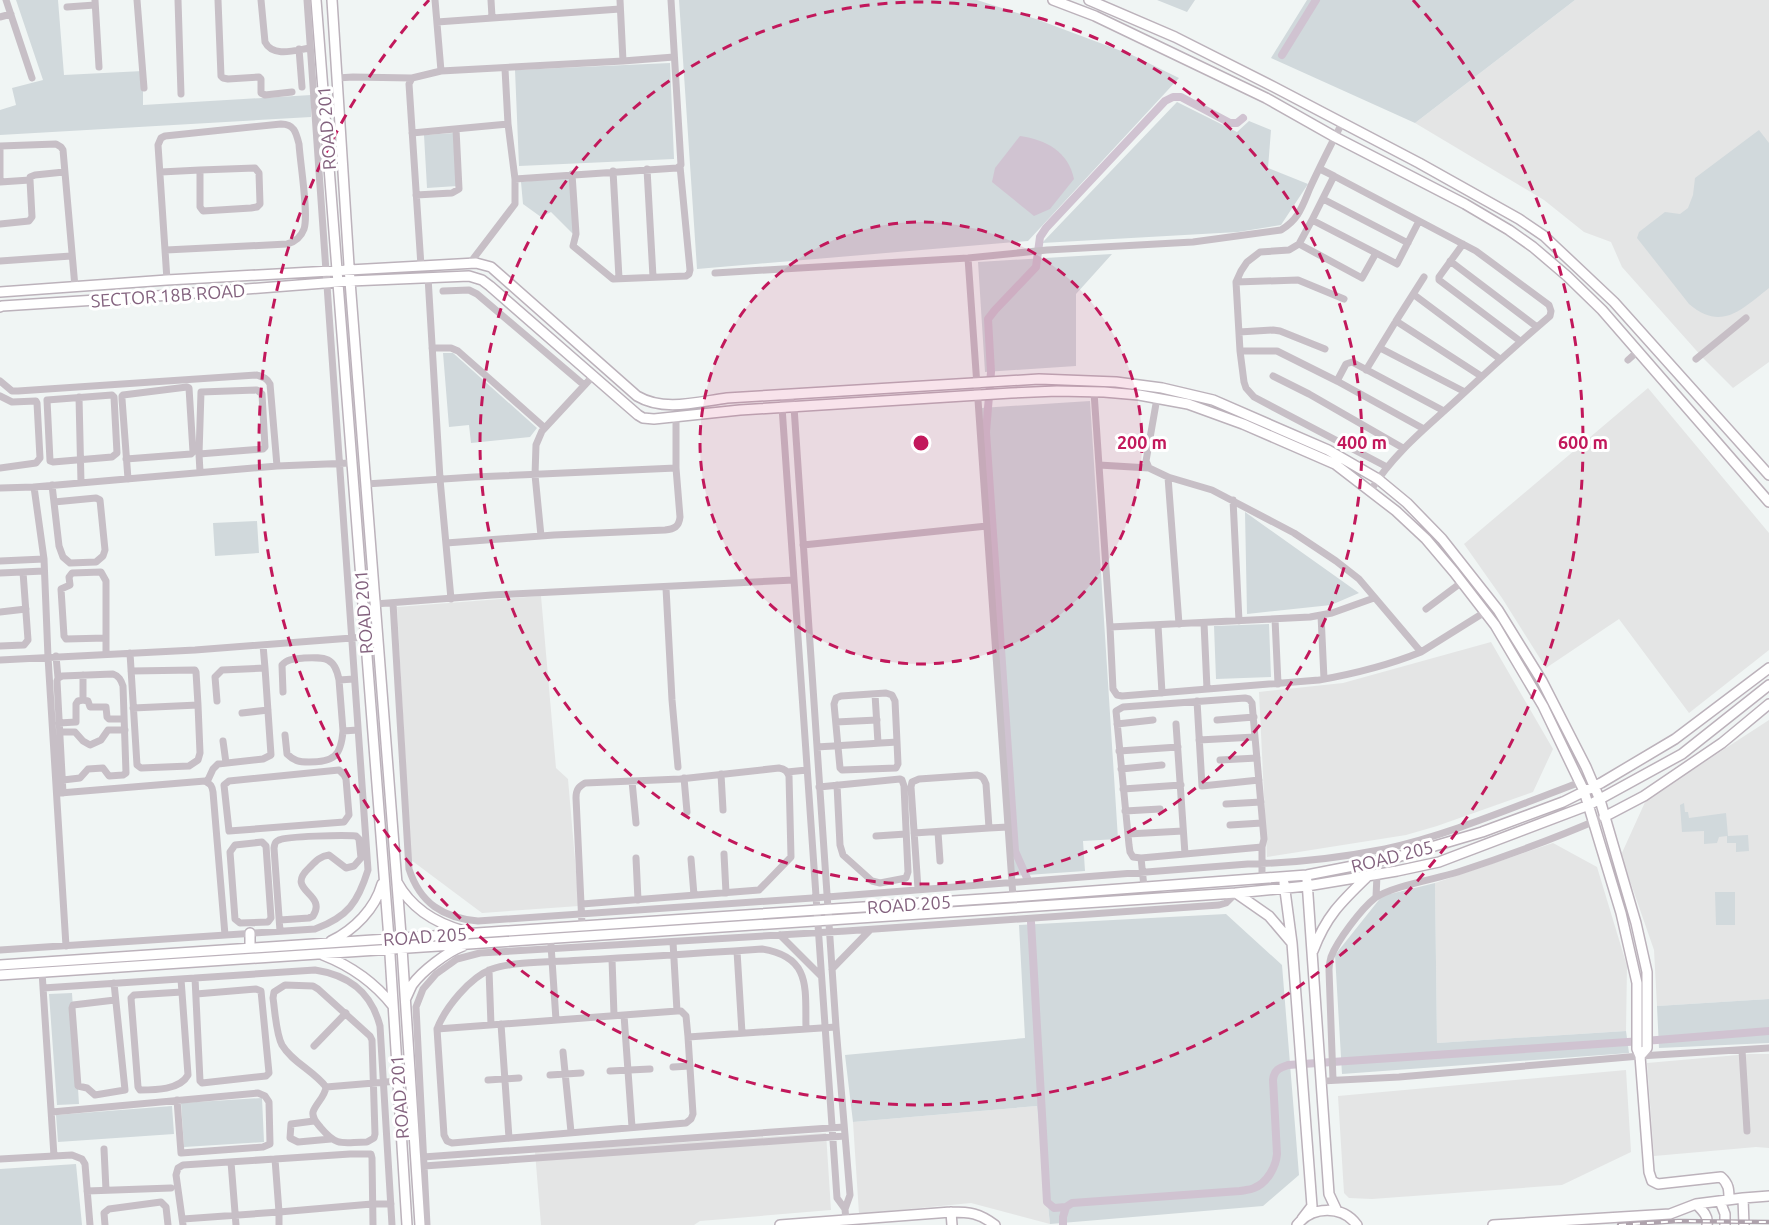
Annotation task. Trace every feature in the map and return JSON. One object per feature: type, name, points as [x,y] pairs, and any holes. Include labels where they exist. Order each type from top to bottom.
[{"type":"main road","name":"ROAD 201","points":[[316,0],[331,271],[337,283],[389,944],[407,1225]]},
{"type":"main road","name":"ROAD 201","points":[[332,0],[349,270],[401,943],[420,1225]]},
{"type":"main road","points":[[1053,0],[1095,16],[1266,98],[1335,137],[1455,198],[1509,230],[1567,276],[1602,310],[1769,502]]},
{"type":"main road","points":[[1089,0],[1175,37],[1274,87],[1520,219],[1544,236],[1614,302],[1769,475]]},
{"type":"main road","name":"SECTOR 18B ROAD","points":[[0,292],[471,263]]},
{"type":"main road","points":[[471,263],[491,267],[644,400],[665,405],[678,405],[727,398],[1039,379],[1116,382],[1162,388],[1213,400],[1328,450],[1378,479],[1407,503],[1442,539],[1498,610],[1542,681],[1586,767],[1600,800],[1636,924],[1647,972],[1647,1030],[1641,1051],[1649,1172],[1652,1181],[1658,1184],[1721,1177],[1727,1182],[1728,1187],[1725,1200],[1725,1225]]},
{"type":"main road","name":"SECTOR 18B ROAD","points":[[0,307],[350,281],[465,276],[482,280],[641,417],[648,419],[782,407],[980,395],[1058,391],[1094,392],[1157,398],[1188,404],[1300,448],[1335,464],[1371,490],[1426,538],[1495,625],[1543,706],[1589,805],[1621,913],[1637,983],[1637,1032],[1641,1051]]},
{"type":"main road","name":"ROAD 205","points":[[0,975],[319,954],[472,933],[1306,875],[1405,855],[1482,832],[1563,802],[1582,787],[1594,786],[1675,740],[1769,668]]},
{"type":"main road","name":"ROAD 205","points":[[401,943],[471,944],[1236,893],[1307,886],[1372,876],[1439,862],[1600,800],[1682,754],[1769,685]]},
{"type":"main road","points":[[1604,817],[1644,795],[1713,749],[1769,705]]},
{"type":"main road","points":[[1306,875],[1329,1194],[1337,1211]]},
{"type":"main road","points":[[1312,954],[1323,927],[1334,911],[1372,876]]},
{"type":"main road","points":[[1284,877],[1292,943],[1312,1206],[1299,1222]]},
{"type":"main road","points":[[326,943],[338,938],[363,918],[380,892],[384,879]]},
{"type":"main road","points":[[396,879],[410,900],[430,917],[445,925],[472,933]]},
{"type":"main road","points":[[1236,893],[1269,916],[1292,943]]},
{"type":"main road","points":[[250,933],[250,948]]},
{"type":"main road","name":"ROAD 205","points":[[0,965],[326,943],[389,944]]},
{"type":"main road","points":[[405,999],[412,985],[425,972],[453,950],[471,944]]},
{"type":"main road","points":[[319,954],[363,976],[393,1006]]},
{"type":"main road","points":[[1493,1225],[1670,1214],[1696,1204],[1769,1196]]},
{"type":"main road","points":[[1743,1198],[1744,1225]]},
{"type":"main road","points":[[1696,1204],[1706,1215],[1707,1225]]},
{"type":"main road","points":[[1299,1222],[1317,1211],[1337,1211],[1356,1223],[1367,1225]]},
{"type":"main road","points":[[951,1212],[952,1225]]},
{"type":"main road","points":[[780,1225],[951,1212],[969,1212],[982,1216],[995,1225]]},
{"type":"street","points":[[6,0],[32,78]]},
{"type":"street","points":[[137,0],[144,88]]},
{"type":"street","points":[[178,0],[181,94]]},
{"type":"street","points":[[218,0],[221,76],[223,78],[260,78],[261,93],[265,95],[292,92]]},
{"type":"street","points":[[261,0],[267,46],[275,51],[310,48]]},
{"type":"street","points":[[0,950],[224,931],[250,933],[315,928],[345,913],[356,901],[368,870],[327,284],[331,271],[307,0]]},
{"type":"street","points":[[435,0],[441,71]]},
{"type":"street","points":[[491,0],[492,17]]},
{"type":"street","points":[[620,0],[623,61]]},
{"type":"street","points":[[572,174],[576,234],[573,246],[609,277],[686,276],[690,272],[680,166],[682,164],[671,0]]},
{"type":"street","points":[[67,7],[95,2],[99,67]]},
{"type":"street","points":[[437,22],[620,9]]},
{"type":"street","points":[[0,17],[11,14]]},
{"type":"street","points":[[299,49],[302,87]]},
{"type":"street","points":[[337,78],[353,76],[412,78],[441,71],[505,69],[674,57]]},
{"type":"street","points":[[471,263],[514,206],[515,179],[508,124],[505,69]]},
{"type":"street","points":[[412,78],[410,84],[412,133],[421,266]]},
{"type":"street","points":[[715,273],[1193,242],[1281,230],[1289,225],[1302,209],[1342,123]]},
{"type":"street","points":[[166,250],[296,241],[303,232],[306,218],[298,138],[295,130],[287,124],[165,136],[159,141],[167,280]]},
{"type":"street","points":[[412,133],[508,124]]},
{"type":"street","points":[[416,195],[452,193],[459,189],[456,129]]},
{"type":"street","points":[[30,180],[0,182],[0,146],[58,145],[63,150],[75,287]]},
{"type":"street","points":[[515,179],[680,166]]},
{"type":"street","points":[[161,172],[200,170],[255,168],[259,173],[260,204],[251,208],[203,211],[200,207],[200,170]]},
{"type":"street","points":[[647,169],[653,277]]},
{"type":"street","points":[[1320,169],[1476,251],[1549,305],[1551,311],[1550,315],[1403,448],[1371,490]]},
{"type":"street","points":[[613,171],[619,278]]},
{"type":"street","points":[[0,224],[31,220],[30,180],[32,176],[64,172]]},
{"type":"street","points":[[1334,176],[1299,244],[1289,250],[1260,252],[1241,270],[1236,282],[1244,382],[1254,397],[1387,467]]},
{"type":"street","points":[[1323,199],[1408,243]]},
{"type":"street","points":[[1312,220],[1397,264],[1419,221]]},
{"type":"street","points":[[1299,244],[1362,278],[1376,253]]},
{"type":"street","points":[[1463,244],[1439,280],[1520,341]]},
{"type":"street","points":[[0,261],[72,256]]},
{"type":"street","points":[[968,258],[980,395],[1013,897]]},
{"type":"street","points":[[1450,261],[1537,327]]},
{"type":"street","points":[[1366,370],[1424,277]]},
{"type":"street","points":[[428,278],[440,479],[451,598]]},
{"type":"street","points":[[1236,282],[1298,280],[1344,299]]},
{"type":"street","points":[[141,282],[142,297]]},
{"type":"street","points":[[442,291],[469,290],[477,294],[584,385]]},
{"type":"street","points":[[1413,294],[1500,359]]},
{"type":"street","points":[[1696,359],[1746,318]]},
{"type":"street","points":[[1396,321],[1481,376]]},
{"type":"street","points":[[1239,332],[1280,331],[1325,349]]},
{"type":"street","points":[[432,348],[451,348],[458,351],[545,428]]},
{"type":"street","points":[[1380,348],[1465,392]]},
{"type":"street","points":[[1240,351],[1277,351],[1424,429]]},
{"type":"street","points":[[1628,360],[1638,351]]},
{"type":"street","points":[[1336,381],[1347,362],[1352,362],[1443,411]]},
{"type":"street","points":[[541,536],[535,475],[538,438],[594,375]]},
{"type":"street","points":[[0,381],[12,391],[18,391],[262,376],[270,384],[277,466]]},
{"type":"street","points":[[1273,376],[1403,448]]},
{"type":"street","points":[[126,459],[193,452],[189,388],[122,396],[126,459],[128,478]]},
{"type":"street","points":[[199,454],[263,449],[265,447],[262,394],[257,390],[201,392],[199,454],[200,472]]},
{"type":"street","points":[[1094,392],[1110,627],[1117,695],[1278,684],[1342,676],[1421,652],[1485,612]]},
{"type":"street","points":[[787,394],[794,407],[836,1027],[850,1196],[845,1209],[846,1221]]},
{"type":"street","points":[[787,394],[782,407],[824,1028],[837,1198],[845,1209]]},
{"type":"street","points":[[0,396],[12,402],[36,401],[38,403],[40,458],[36,463],[0,468]]},
{"type":"street","points":[[113,396],[117,453],[112,457],[53,462],[49,459],[46,402],[79,398],[113,396]]},
{"type":"street","points":[[79,398],[81,483]]},
{"type":"street","points":[[1149,468],[1146,461],[1157,398]]},
{"type":"street","points":[[446,543],[675,528],[680,517],[676,468],[676,417]]},
{"type":"street","points":[[0,488],[277,466],[351,463]]},
{"type":"street","points":[[1099,465],[1149,468],[1168,477],[1212,490],[1294,533],[1359,579],[1421,652]]},
{"type":"street","points":[[366,484],[676,468]]},
{"type":"street","points":[[1168,477],[1179,624]]},
{"type":"street","points":[[52,485],[59,546],[63,557],[70,562],[96,562],[102,558],[105,550],[100,500],[96,498],[54,502]]},
{"type":"street","points":[[33,487],[44,559],[52,657],[66,946]]},
{"type":"street","points":[[1233,500],[1239,621]]},
{"type":"street","points":[[803,545],[987,526]]},
{"type":"street","points":[[0,561],[44,559]]},
{"type":"street","points":[[0,573],[44,571]]},
{"type":"street","points":[[0,646],[26,644],[28,637],[23,572]]},
{"type":"street","points":[[106,638],[66,639],[64,636],[61,589],[70,585],[69,577],[72,573],[101,572],[105,577],[106,638],[106,654]]},
{"type":"street","points":[[375,604],[794,580]]},
{"type":"street","points":[[1426,609],[1462,582]]},
{"type":"street","points":[[666,588],[678,767]]},
{"type":"street","points":[[1110,627],[1321,615],[1353,607],[1374,598]]},
{"type":"street","points":[[393,603],[409,869],[420,894],[446,914],[461,920],[478,921],[815,898],[1312,861],[1386,849],[1430,837],[1582,787]]},
{"type":"street","points":[[0,612],[26,609]]},
{"type":"street","points":[[1321,615],[1324,679]]},
{"type":"street","points":[[1275,619],[1278,684]]},
{"type":"street","points":[[1204,623],[1207,689]]},
{"type":"street","points":[[1158,625],[1162,693]]},
{"type":"street","points":[[0,660],[365,637]]},
{"type":"street","points":[[207,782],[218,764],[263,759],[271,755],[263,645]]},
{"type":"street","points":[[130,653],[133,708],[137,765],[141,768],[189,766],[198,760],[200,753],[195,670],[131,671]]},
{"type":"street","points":[[52,657],[58,678],[63,780],[60,793]]},
{"type":"street","points":[[283,692],[282,664],[289,660],[325,658],[337,672],[344,731],[340,750],[325,762],[298,762],[293,759],[287,754],[285,735]]},
{"type":"street","points":[[217,701],[215,677],[219,672],[265,668]]},
{"type":"street","points":[[58,678],[114,674],[119,677],[123,686],[127,771],[125,774],[109,776],[103,768],[88,769],[80,778],[63,780]]},
{"type":"street","points":[[83,675],[83,700]]},
{"type":"street","points":[[339,680],[354,679]]},
{"type":"street","points":[[875,694],[878,743]]},
{"type":"street","points":[[875,694],[889,694],[895,701],[898,764],[894,769],[844,771],[840,768],[834,704],[838,696],[875,694]]},
{"type":"street","points":[[1262,847],[1141,858],[1133,856],[1130,852],[1125,811],[1116,711],[1123,707],[1249,699],[1252,703],[1256,736],[1264,843],[1261,864],[1262,879]]},
{"type":"street","points":[[59,723],[76,723],[76,704],[83,700],[88,701],[90,707],[106,707],[109,719],[124,719]]},
{"type":"street","points":[[1197,701],[1202,786],[1259,780]]},
{"type":"street","points":[[133,708],[198,705]]},
{"type":"street","points":[[243,713],[268,710]]},
{"type":"street","points":[[1217,720],[1254,717]]},
{"type":"street","points":[[836,722],[877,720]]},
{"type":"street","points":[[1117,724],[1153,720]]},
{"type":"street","points":[[1176,724],[1185,854]]},
{"type":"street","points":[[60,732],[75,732],[90,745],[99,742],[108,730],[125,730]]},
{"type":"street","points":[[344,731],[358,730]]},
{"type":"street","points":[[1199,740],[1256,736]]},
{"type":"street","points":[[223,741],[226,763]]},
{"type":"street","points":[[817,747],[897,742]]},
{"type":"street","points":[[1119,751],[1178,747]]},
{"type":"street","points":[[1220,760],[1257,758]]},
{"type":"street","points":[[1121,769],[1162,765]]},
{"type":"street","points":[[582,926],[576,792],[579,786],[585,783],[684,778],[779,768],[788,772],[807,770]]},
{"type":"street","points":[[339,770],[344,775],[348,802],[348,818],[344,822],[230,832],[224,785],[229,781],[339,770]]},
{"type":"street","points":[[582,904],[759,890],[791,857],[788,772]]},
{"type":"street","points":[[721,774],[723,810]]},
{"type":"street","points":[[837,785],[842,851],[846,858],[872,881],[880,883],[906,878],[912,782],[915,780],[981,776],[986,784],[989,828]]},
{"type":"street","points":[[684,778],[687,812]]},
{"type":"street","points":[[819,787],[902,780],[918,889]]},
{"type":"street","points":[[632,781],[636,823]]},
{"type":"street","points":[[60,793],[207,782],[212,786],[224,931]]},
{"type":"street","points":[[1123,789],[1181,785]]},
{"type":"street","points":[[346,789],[362,788]]},
{"type":"street","points":[[348,802],[363,801]]},
{"type":"street","points":[[1226,804],[1261,802]]},
{"type":"street","points":[[1125,811],[1160,809]]},
{"type":"street","points":[[1333,1077],[1329,970],[1331,957],[1362,911],[1376,897],[1397,888],[1456,872],[1511,853],[1604,817]]},
{"type":"street","points":[[1230,825],[1262,823]]},
{"type":"street","points":[[876,836],[1008,827]]},
{"type":"street","points":[[1128,834],[1183,831]]},
{"type":"street","points":[[938,832],[940,861]]},
{"type":"street","points":[[280,920],[313,916],[317,907],[313,897],[300,880],[319,858],[325,855],[346,868],[354,866],[361,858],[357,837],[329,836],[276,842],[274,845],[280,931]]},
{"type":"street","points":[[262,842],[266,846],[271,918],[268,922],[237,922],[230,852],[235,845],[262,842]]},
{"type":"street","points":[[724,854],[726,893]]},
{"type":"street","points":[[636,858],[638,900]]},
{"type":"street","points":[[1141,858],[1144,887]]},
{"type":"street","points":[[691,859],[694,895]]},
{"type":"street","points":[[1372,876],[1376,897]]},
{"type":"street","points":[[427,1225],[416,1007],[423,988],[436,974],[457,960],[480,953],[870,930],[1219,905],[1226,903],[1236,893]]},
{"type":"street","points":[[224,931],[237,922]]},
{"type":"street","points":[[832,969],[870,930]]},
{"type":"street","points":[[780,935],[821,976]]},
{"type":"street","points":[[551,938],[556,1020]]},
{"type":"street","points":[[673,942],[676,1011]]},
{"type":"street","points":[[75,945],[76,960]]},
{"type":"street","points":[[437,1029],[676,1011],[681,1011],[686,1016],[693,1114],[686,1123],[452,1143],[447,1141],[444,1135],[437,1029],[442,1017],[456,998],[489,969],[552,962],[762,949],[779,952],[800,970],[805,983],[806,1029]]},
{"type":"street","points":[[737,951],[742,1033]]},
{"type":"street","points":[[612,958],[614,1015]]},
{"type":"street","points":[[489,969],[490,1025]]},
{"type":"street","points":[[43,988],[315,970],[330,972],[349,981],[363,991],[373,1004],[380,1026],[393,1225]]},
{"type":"street","points":[[42,972],[54,1156]]},
{"type":"street","points":[[195,978],[201,1082],[266,1077],[269,1073],[261,991],[196,994]]},
{"type":"street","points":[[181,979],[188,1075],[179,1084],[156,1090],[140,1090],[131,998],[134,995],[182,993]]},
{"type":"street","points":[[114,983],[125,1090],[95,1095],[87,1088],[78,1086],[72,1008],[73,1005],[115,1000]]},
{"type":"street","points":[[285,985],[313,986],[366,1030],[372,1040],[374,1138],[367,1142],[337,1143],[331,1139],[315,1121],[313,1115],[326,1087],[281,1043],[273,998],[274,992],[285,985]]},
{"type":"street","points":[[314,1046],[346,1013]]},
{"type":"street","points":[[624,1015],[632,1126]]},
{"type":"street","points":[[501,1024],[509,1138]]},
{"type":"street","points":[[688,1037],[836,1027]]},
{"type":"street","points":[[1321,1078],[1399,1077],[1641,1051],[1769,1048]]},
{"type":"street","points":[[1742,1050],[1747,1131]]},
{"type":"street","points":[[563,1052],[571,1132]]},
{"type":"street","points":[[673,1067],[690,1066]]},
{"type":"street","points":[[610,1071],[650,1069]]},
{"type":"street","points":[[550,1075],[581,1073]]},
{"type":"street","points":[[488,1080],[519,1078]]},
{"type":"street","points":[[326,1087],[398,1081]]},
{"type":"street","points":[[52,1112],[177,1100],[258,1093],[265,1096],[268,1102],[270,1144],[263,1148],[181,1153],[177,1100]]},
{"type":"street","points":[[315,1121],[291,1124],[290,1138],[297,1142],[331,1139]]},
{"type":"street","points":[[423,1157],[844,1127]]},
{"type":"street","points":[[424,1166],[845,1136]]},
{"type":"street","points":[[104,1149],[106,1190]]},
{"type":"street","points":[[373,1225],[372,1204],[372,1158],[370,1154],[183,1165],[178,1168],[176,1174],[183,1222],[235,1215],[372,1204],[392,1204]]},
{"type":"street","points":[[0,1159],[72,1155],[82,1159],[85,1164],[90,1225]]},
{"type":"street","points":[[275,1159],[279,1225]]},
{"type":"street","points":[[231,1162],[236,1225]]},
{"type":"street","points":[[87,1191],[171,1188]]},
{"type":"street","points":[[105,1225],[104,1213],[109,1209],[161,1202],[166,1207],[168,1225]]},
{"type":"shaded area","points":[[16,0],[58,0],[64,75],[143,71],[143,105],[311,95],[311,117],[0,135],[0,110],[16,105],[12,88],[43,80]]},
{"type":"shaded area","points":[[679,0],[977,0],[1036,19],[1132,55],[1179,78],[1028,241],[697,269]]},
{"type":"shaded area","points":[[1157,0],[1195,0],[1187,12]]},
{"type":"shaded area","points":[[1307,0],[1575,0],[1415,123],[1271,58]]},
{"type":"shaded area","points":[[1575,0],[1769,0],[1769,362],[1733,388],[1703,358],[1622,267],[1611,242],[1584,232],[1544,200],[1415,123]]},
{"type":"shaded area","points":[[670,63],[674,159],[519,166],[515,70]]},
{"type":"shaded area","points":[[1177,102],[1237,132],[1249,121],[1271,130],[1268,168],[1308,184],[1281,225],[1238,232],[1042,243]]},
{"type":"shaded area","points":[[1759,130],[1769,143],[1769,288],[1741,310],[1722,317],[1712,316],[1689,304],[1637,238],[1639,232],[1665,212],[1680,214],[1688,208],[1693,195],[1695,178]]},
{"type":"shaded area","points":[[454,133],[457,186],[427,188],[424,135]]},
{"type":"shaded area","points":[[1020,136],[1039,140],[1061,154],[1067,161],[1074,179],[1050,209],[1034,216],[992,182],[995,168]]},
{"type":"shaded area","points":[[570,177],[574,235],[551,212],[541,217],[523,204],[521,182]]},
{"type":"shaded area","points":[[1112,254],[1076,294],[1076,366],[985,372],[978,262]]},
{"type":"shaded area","points":[[443,353],[453,353],[537,428],[530,437],[471,443],[469,425],[449,427]]},
{"type":"shaded area","points":[[1648,388],[1769,533],[1769,650],[1689,713],[1619,619],[1546,668],[1502,598],[1464,544]]},
{"type":"shaded area","points":[[1090,401],[1118,839],[1083,841],[1085,871],[1011,876],[981,408]]},
{"type":"shaded area","points":[[1245,512],[1359,593],[1331,605],[1247,614]]},
{"type":"shaded area","points":[[257,521],[259,553],[215,556],[213,523]]},
{"type":"shaded area","points":[[541,596],[556,768],[568,779],[579,906],[482,913],[411,860],[397,607]]},
{"type":"shaded area","points":[[1269,624],[1271,677],[1216,679],[1214,626]]},
{"type":"shaded area","points":[[1491,642],[1553,749],[1533,792],[1406,835],[1267,857],[1259,692],[1343,683]]},
{"type":"shaded area","points":[[1769,720],[1769,999],[1657,1006],[1654,950],[1621,855],[1646,800]]},
{"type":"shaded area","points":[[1684,803],[1685,812],[1688,812],[1689,818],[1726,813],[1728,836],[1748,835],[1749,851],[1736,852],[1736,843],[1727,843],[1727,836],[1719,837],[1717,843],[1704,844],[1704,831],[1682,832],[1680,805]]},
{"type":"shaded area","points":[[1553,843],[1597,867],[1627,966],[1626,1031],[1437,1043],[1435,883]]},
{"type":"shaded area","points":[[1435,883],[1437,1043],[1626,1031],[1629,1053],[1342,1074],[1335,955],[1382,896]]},
{"type":"shaded area","points":[[1715,892],[1735,892],[1735,925],[1716,925]]},
{"type":"shaded area","points":[[1226,914],[1282,965],[1299,1175],[1263,1206],[1050,1224],[1037,1106],[853,1122],[845,1055],[1025,1038],[1019,925]]},
{"type":"shaded area","points":[[72,993],[79,1104],[57,1105],[49,994]]},
{"type":"shaded area","points":[[1769,999],[1769,1043],[1659,1048],[1657,1006]]},
{"type":"shaded area","points":[[1769,1054],[1769,1148],[1756,1147],[1654,1156],[1647,1063]]},
{"type":"shaded area","points":[[1626,1070],[1631,1152],[1562,1185],[1372,1199],[1349,1198],[1344,1193],[1338,1096]]},
{"type":"shaded area","points":[[262,1098],[264,1142],[184,1147],[181,1103]]},
{"type":"shaded area","points":[[172,1106],[174,1134],[58,1142],[56,1115]]},
{"type":"shaded area","points":[[1037,1106],[1050,1224],[971,1203],[859,1214],[853,1122]]},
{"type":"shaded area","points":[[826,1133],[831,1210],[700,1221],[694,1225],[541,1225],[535,1152]]},
{"type":"shaded area","points":[[76,1164],[82,1225],[0,1225],[0,1169]]},
{"type":"waterway","points":[[1282,55],[1316,0]]},
{"type":"waterway","points":[[1027,878],[1015,851],[986,432],[991,372],[988,319],[1036,267],[1040,237],[1046,228],[1165,101],[1173,97],[1181,97],[1230,123],[1237,123],[1243,118]]},
{"type":"waterway","points":[[1031,922],[1047,1202],[1054,1208],[1066,1207]]},
{"type":"waterway","points":[[1063,1225],[1066,1207],[1072,1203],[1240,1191],[1259,1186],[1270,1174],[1277,1154],[1274,1074],[1288,1065],[1769,1031]]},
{"type":"railway","points":[[1619,1225],[1678,1221],[1769,1222]]}]
